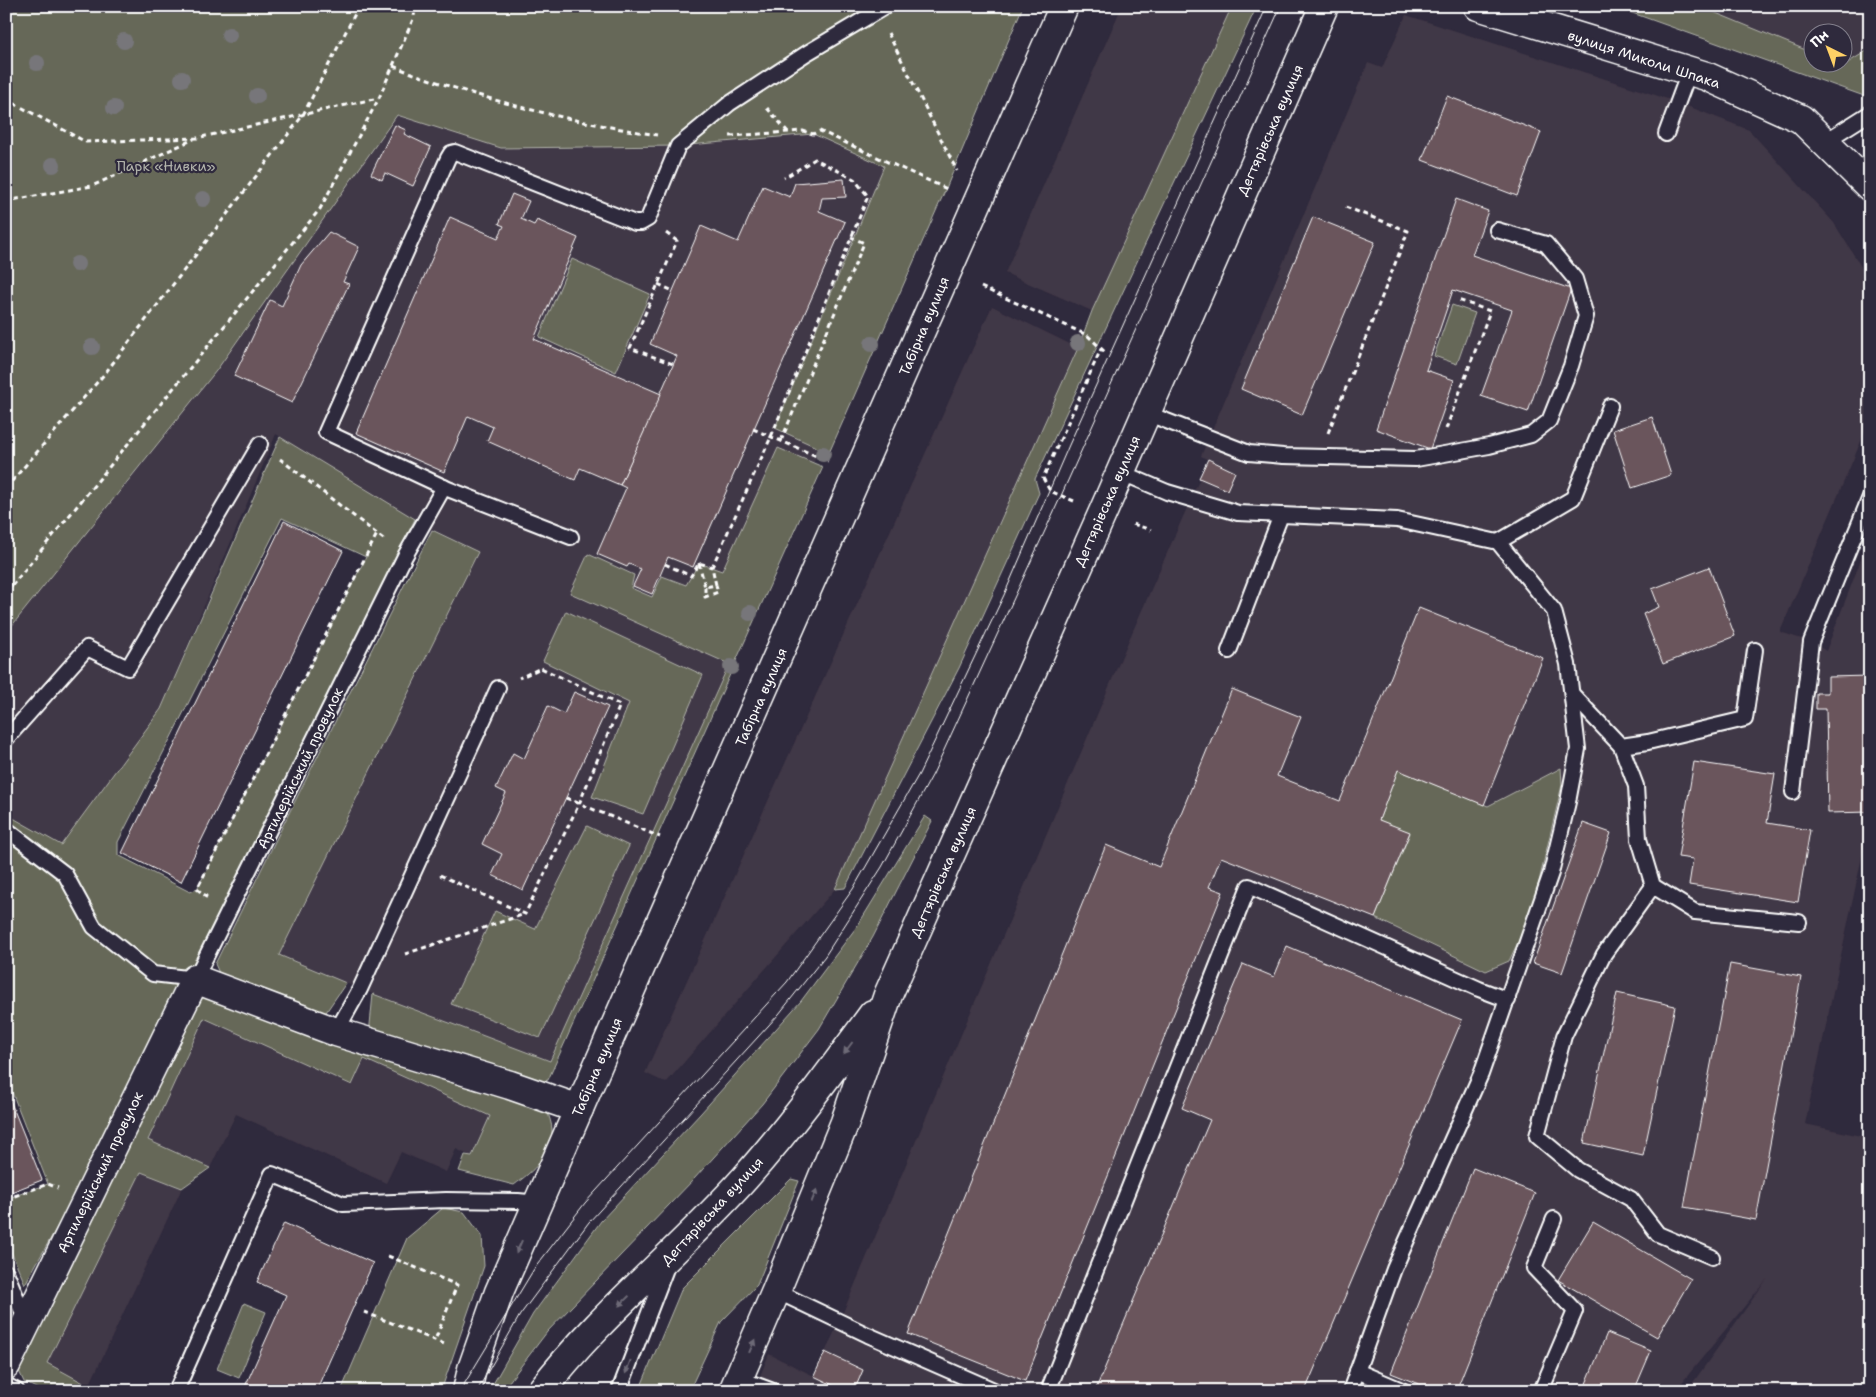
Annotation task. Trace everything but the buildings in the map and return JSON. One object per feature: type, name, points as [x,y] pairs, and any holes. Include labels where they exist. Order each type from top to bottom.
[{"type":"street","name":"Табірна вулиця","points":[[467,1391],[472,1369],[500,1292],[1064,6]]},
{"type":"street","name":"Дегтярівська вулиця","points":[[736,1384],[845,1122],[888,995],[1324,6]]},
{"type":"street","name":"вулиця Миколи Шпака","points":[[1478,6],[1706,76],[1801,119],[1870,187]]},
{"type":"street","points":[[195,980],[336,1032],[579,1109]]},
{"type":"street","name":"Артилерійський провулок","points":[[6,1365],[195,980]]},
{"type":"street","name":"Дегтярівська вулиця","points":[[541,1391],[595,1329],[670,1256],[745,1178],[815,1092],[888,995]]},
{"type":"lane","points":[[571,537],[444,487],[326,432],[451,153],[455,152],[635,223],[641,223],[648,219],[678,146],[729,104],[881,9]]},
{"type":"lane","points":[[1666,134],[1689,72]]},
{"type":"lane","points":[[1824,142],[1870,113]]},
{"type":"lane","points":[[1146,413],[1249,453],[1416,459],[1489,446],[1531,435],[1549,422],[1571,366],[1586,316],[1575,280],[1546,244],[1496,230]]},
{"type":"lane","points":[[1498,542],[1573,498],[1610,406]]},
{"type":"lane","points":[[6,739],[87,648],[128,668],[260,444]]},
{"type":"lane","points":[[1120,472],[1190,500],[1238,513],[1397,520],[1498,542],[1554,611],[1568,664],[1578,749],[1568,802],[1551,873],[1482,1074],[1394,1269],[1350,1391]]},
{"type":"lane","name":"Артилерійський провулок","points":[[195,980],[405,556],[444,487]]},
{"type":"lane","points":[[1793,792],[1811,642],[1870,497]]},
{"type":"lane","points":[[1229,651],[1281,515]]},
{"type":"lane","points":[[1621,746],[1648,742],[1745,719],[1755,650]]},
{"type":"lane","points":[[336,1032],[370,965],[498,688]]},
{"type":"lane","points":[[1572,694],[1621,746],[1636,786],[1638,839],[1653,886],[1696,912],[1799,922]]},
{"type":"lane","points":[[6,830],[65,874],[94,927],[153,974],[195,980]]},
{"type":"lane","points":[[1048,1391],[1248,886],[1470,985],[1508,1000]]},
{"type":"lane","points":[[1653,886],[1604,954],[1564,1036],[1537,1136],[1578,1170],[1631,1199],[1658,1234],[1712,1257]]},
{"type":"lane","points":[[176,1391],[272,1174],[343,1204],[446,1200],[539,1203]]},
{"type":"lane","points":[[1541,1391],[1575,1311],[1534,1268],[1554,1219]]},
{"type":"lane","points":[[619,1391],[670,1256]]},
{"type":"lane","points":[[6,1272],[27,1322]]},
{"type":"lane","points":[[776,1291],[868,1335],[996,1391]]},
{"type":"lane","points":[[1357,1371],[1404,1391]]},
{"type":"lane","points":[[736,1384],[773,1391]]},
{"type":"lane","points":[[6,1385],[17,1391]]},
{"type":"path","points":[[6,488],[106,372],[303,115],[359,6]]},
{"type":"path","points":[[6,593],[320,209],[379,98],[414,17],[415,6]]},
{"type":"path","points":[[881,9],[958,171]]},
{"type":"path","points":[[393,66],[440,84],[521,107],[613,128],[686,140],[803,131],[813,134],[820,130],[950,190]]},
{"type":"path","points":[[750,90],[788,132]]},
{"type":"path","points":[[6,99],[86,142],[196,138],[379,98]]},
{"type":"path","points":[[6,201],[92,186],[196,138]]},
{"type":"path","points":[[700,563],[708,594],[718,592],[712,567],[771,437],[868,196],[854,179],[815,159],[784,178]]},
{"type":"path","points":[[1319,456],[1408,231],[1343,206]]},
{"type":"path","points":[[648,219],[677,241],[630,348],[673,364]]},
{"type":"path","points":[[781,441],[864,243],[852,237]]},
{"type":"path","points":[[658,284],[673,291]]},
{"type":"path","points":[[981,287],[1087,335],[1104,352]]},
{"type":"path","points":[[1437,455],[1490,311],[1458,300]]},
{"type":"path","points":[[1080,504],[1050,491],[1043,478],[1101,349]]},
{"type":"path","points":[[753,429],[828,462]]},
{"type":"path","points":[[260,444],[405,556]]},
{"type":"path","points":[[1127,522],[1151,530]]},
{"type":"path","points":[[202,904],[206,896],[197,889],[377,534]]},
{"type":"path","points":[[700,563],[712,567]]},
{"type":"path","points":[[665,564],[691,576],[700,563]]},
{"type":"path","points":[[705,587],[716,585]]},
{"type":"path","points":[[370,965],[525,914],[580,804],[620,705],[541,668],[498,688]]},
{"type":"path","points":[[566,798],[660,837]]},
{"type":"path","points":[[417,864],[525,914]]},
{"type":"path","points":[[6,1199],[48,1184],[66,1191]]},
{"type":"path","points":[[388,1256],[457,1286],[435,1340]]},
{"type":"path","points":[[364,1312],[448,1345]]},
{"type":"shaded area","points":[[1122,6],[1232,6],[1092,311],[1005,273]]},
{"type":"shaded area","points":[[1613,6],[1870,6],[1870,92],[1864,96]]},
{"type":"shaded area","points":[[1406,15],[1677,102],[1749,130],[1834,223],[1870,281],[1870,420],[1780,632],[1811,642],[1826,651],[1870,536],[1870,819],[1805,1124],[1870,1138],[1870,1391],[1687,1391],[1767,1279],[1675,1391],[754,1391],[769,1354],[814,1376],[839,1322],[1128,642],[1208,460],[1201,456],[1368,63],[1382,68]]},
{"type":"shaded area","points":[[397,115],[501,148],[678,146],[813,134],[935,189],[725,662],[729,664],[550,1061],[360,989],[279,955],[478,552],[432,530],[276,434],[161,709],[61,845],[6,814],[6,633],[216,371]]},
{"type":"shaded area","points":[[992,306],[1078,348],[835,889],[666,1083],[645,1073]]},
{"type":"shaded area","points":[[204,1018],[351,1085],[364,1059],[490,1116],[471,1156],[456,1149],[446,1172],[401,1152],[386,1183],[236,1114],[210,1168],[148,1140]]},
{"type":"shaded area","points":[[141,1171],[182,1188],[89,1386],[47,1363]]},
{"type":"green space","name":"Парк «Нивки»","points":[[6,6],[888,6],[891,13],[912,6],[1023,6],[944,193],[829,453],[775,428],[884,166],[813,134],[678,146],[501,148],[397,115],[216,371],[6,633]]},
{"type":"green space","points":[[1232,6],[1257,6],[1035,479],[1039,493],[959,668],[845,888],[835,889],[1078,348],[1092,311]]},
{"type":"green space","points":[[1613,6],[1699,6],[1804,49],[1804,72],[1854,72],[1854,59],[1870,49],[1870,101],[1864,96]]},
{"type":"green space","points":[[572,259],[650,294],[616,372],[539,337]]},
{"type":"green space","points":[[1452,305],[1475,313],[1457,364],[1434,356]]},
{"type":"green space","points":[[280,437],[415,519],[193,966],[75,1195],[25,1284],[6,1240],[6,1199],[48,1184],[6,1077],[6,814],[61,845],[161,709]],"holes":[[[282,518],[366,557],[197,889],[190,892],[118,855],[118,842]]]},
{"type":"green space","points":[[778,448],[823,467],[548,1080],[540,1082],[369,1035],[373,994],[550,1061],[729,664],[570,593],[588,554],[634,575],[631,588],[652,597],[662,576],[686,585],[699,563],[722,571]]},
{"type":"green space","points":[[432,530],[478,552],[279,955],[346,983],[324,1015],[223,982],[215,964]]},
{"type":"green space","points":[[566,611],[703,675],[643,814],[592,797],[629,703],[543,661]]},
{"type":"green space","points":[[1561,768],[1562,785],[1531,915],[1509,961],[1486,971],[1375,918],[1410,833],[1379,820],[1398,770],[1488,806]]},
{"type":"green space","points":[[925,816],[932,821],[873,937],[819,1029],[762,1104],[694,1179],[547,1332],[502,1391],[489,1391],[533,1314],[601,1221],[801,1001],[858,925]]},
{"type":"green space","points":[[587,826],[629,846],[540,1038],[451,1004],[495,911],[535,929]]},
{"type":"green space","points":[[206,993],[547,1111],[552,1130],[549,1148],[540,1162],[514,1185],[459,1171],[465,1155],[472,1156],[490,1116],[364,1059],[352,1085],[204,1018],[148,1140],[210,1168],[182,1188],[141,1172],[47,1363],[89,1386],[85,1391],[42,1391],[24,1382],[19,1371],[28,1341],[197,997]]},
{"type":"green space","points":[[791,1179],[799,1181],[757,1285],[721,1322],[689,1391],[639,1391],[682,1288]]},
{"type":"green space","points":[[443,1208],[464,1212],[482,1236],[484,1266],[441,1391],[341,1391],[407,1238]]},
{"type":"green space","points":[[244,1303],[266,1312],[239,1378],[217,1369]]},
{"type":"tram line","points":[[460,1391],[534,1269],[585,1203],[787,982],[853,889],[919,774],[1004,595],[1069,445],[1267,6]]},
{"type":"tram line","points":[[477,1391],[520,1315],[589,1222],[779,1014],[825,956],[882,867],[933,774],[1061,496],[1281,6]]}]
